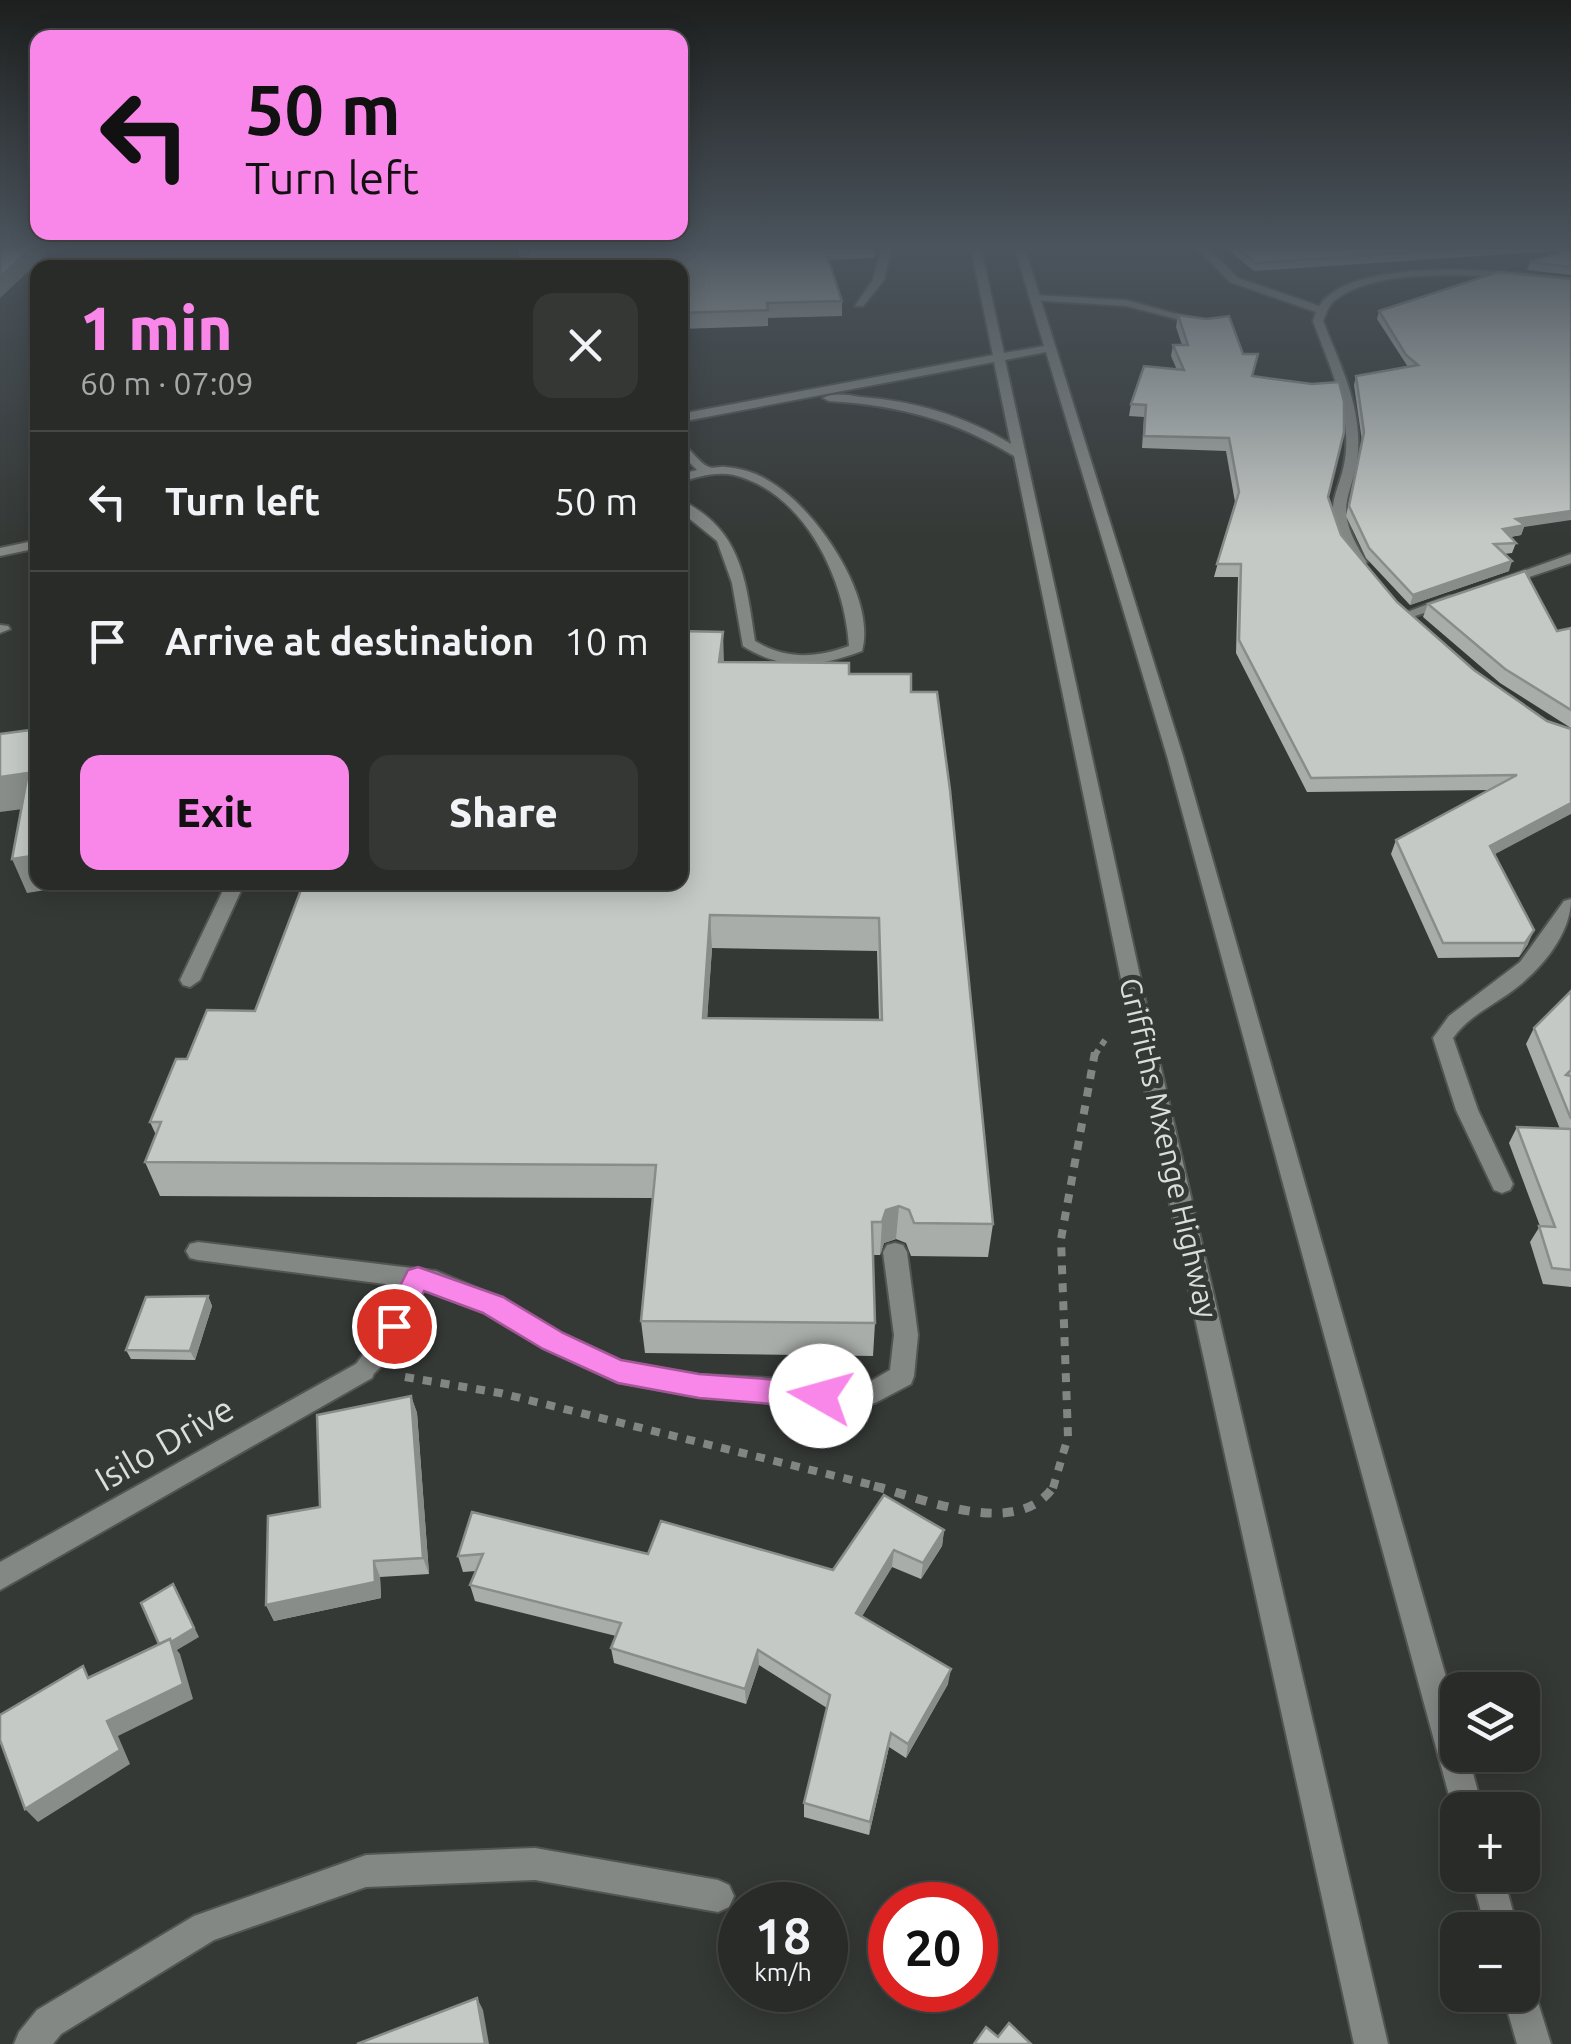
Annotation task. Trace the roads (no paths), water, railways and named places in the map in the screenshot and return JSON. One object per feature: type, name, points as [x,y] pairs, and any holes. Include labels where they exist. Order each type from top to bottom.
[{"type":"street","name":"Griffiths Mxenge Highway","points":[[996,344],[1137,1008],[1371,2044]]},
{"type":"street","points":[[1049,344],[1174,756],[1463,1792]]},
{"type":"street","points":[[1327,344],[1340,380],[1352,436],[1336,520],[1368,572]]},
{"type":"street","points":[[688,416],[1050,348]]},
{"type":"street","points":[[790,397],[871,400],[931,409],[961,420],[1020,454]]},
{"type":"street","points":[[688,454],[705,470]]},
{"type":"street","points":[[688,475],[705,470],[739,472],[766,483],[790,501],[840,568],[857,629],[856,648],[831,659],[804,661],[766,656],[748,643],[739,584],[724,539],[688,510]]},
{"type":"street","points":[[0,552],[30,546]]},
{"type":"street","points":[[1481,589],[1571,558]]},
{"type":"street","points":[[1422,627],[1403,609],[1463,596]]},
{"type":"street","points":[[190,980],[232,890]]},
{"type":"street","points":[[1502,1184],[1467,1110],[1443,1038],[1450,1024],[1466,1010],[1507,985],[1538,956],[1571,905]]},
{"type":"street","points":[[198,1251],[418,1278],[493,1305],[553,1341],[618,1371],[699,1386],[821,1396],[875,1392],[902,1376],[906,1335],[895,1252]]},
{"type":"street","name":"Isilo Drive","points":[[0,1577],[363,1371],[381,1349],[418,1278]]},
{"type":"street","points":[[31,2044],[49,2022],[205,1927],[366,1870],[535,1864],[718,1896]]},
{"type":"street","points":[[1525,2012],[1534,2044]]}]
